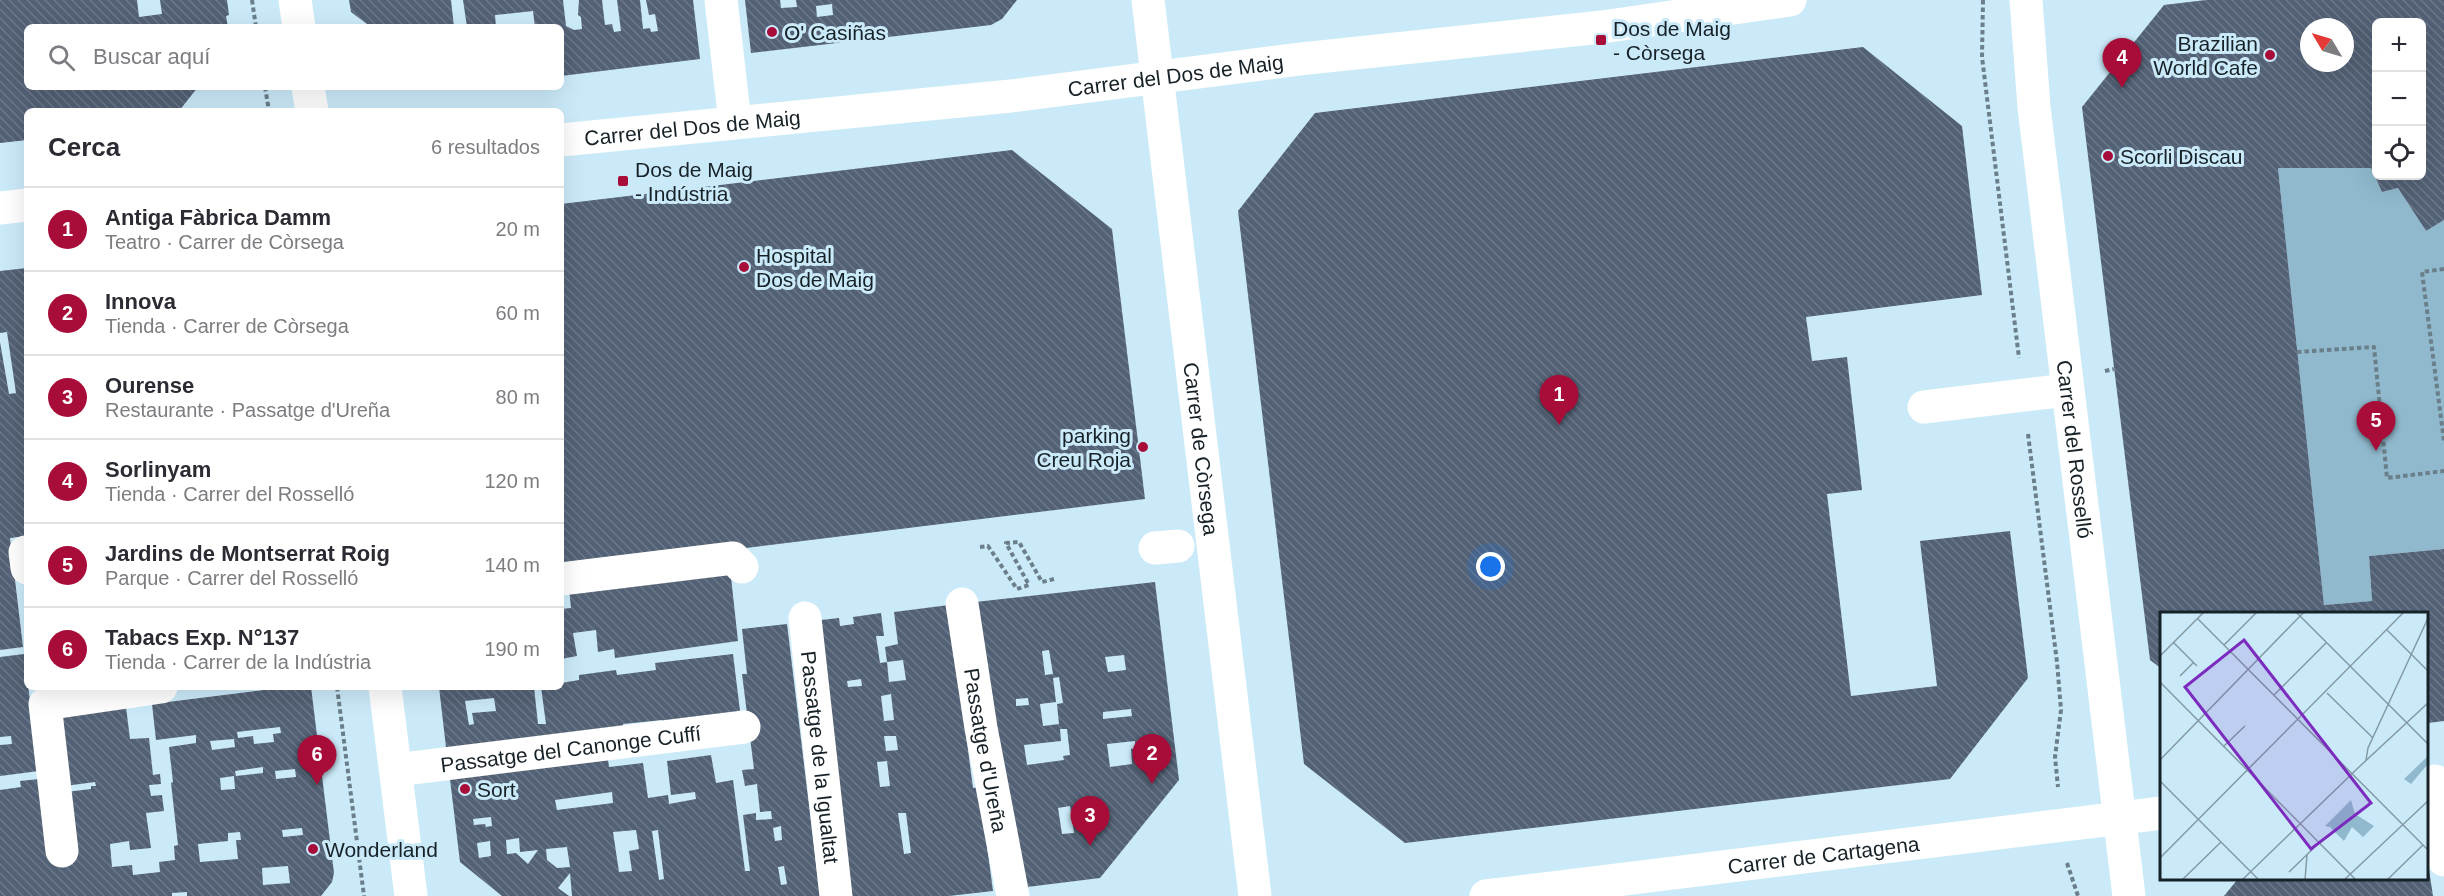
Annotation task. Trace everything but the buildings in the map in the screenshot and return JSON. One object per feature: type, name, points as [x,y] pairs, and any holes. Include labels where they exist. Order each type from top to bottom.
[{"type":"street","points":[[295,0],[299,24]]},
{"type":"street","points":[[721,0],[735,122]]},
{"type":"street","name":"Carrer de Còrsega","points":[[1148,0],[1255,896]]},
{"type":"street","name":"Carrer del Dos de Maig","points":[[564,140],[999,97],[1300,59],[1602,27],[1790,0]]},
{"type":"street","name":"Carrer del Rosselló","points":[[2026,0],[2034,107],[2129,896]]},
{"type":"street","points":[[308,90],[312,108]]},
{"type":"street","points":[[0,208],[24,205]]},
{"type":"street","points":[[1924,407],[2067,390]]},
{"type":"street","points":[[564,579],[733,558],[742,567]]},
{"type":"street","name":"Passatge d'Ureña","points":[[962,604],[981,728],[1013,896]]},
{"type":"street","name":"Passatge de la Igualtat","points":[[805,618],[836,896]]},
{"type":"street","points":[[62,851],[44,696],[122,690]]},
{"type":"street","points":[[385,690],[411,896]]},
{"type":"street","name":"Passatge del Canonge Cuffí","points":[[396,770],[744,727]]},
{"type":"street","points":[[2435,781],[2444,860]]},
{"type":"street","name":"Carrer de Cartagena","points":[[1486,896],[2160,813]]},
{"type":"path","points":[[252,0],[256,24]]},
{"type":"path","points":[[1982,57],[1983,0]]},
{"type":"path","points":[[266,90],[268,108]]},
{"type":"path","points":[[2444,269],[2422,273],[2444,441]]},
{"type":"path","points":[[2297,352],[2374,347],[2387,478],[2444,471]]},
{"type":"path","points":[[980,548],[988,546],[1017,589],[1029,585],[1006,543],[1019,542],[1042,582],[1054,579]]},
{"type":"path","points":[[337,690],[364,896]]},
{"type":"path","points":[[2068,867],[2078,896]]},
{"type":"shaded area","points":[[2278,168],[2371,168],[2372,180],[2376,180],[2382,192],[2398,188],[2426,231],[2444,220],[2444,549],[2369,556],[2372,601],[2324,605]]},
{"type":"place","name":"O' Casiñas","points":[[772,32]]},
{"type":"place","name":"Dos de Maig - Còrsega","points":[[1601,40]]},
{"type":"place","name":"Brazilian World Cafe","points":[[2270,55]]},
{"type":"place","name":"Sorlinyam","points":[[2122,88]]},
{"type":"place","name":"Scorli Discau","points":[[2108,156]]},
{"type":"place","name":"Dos de Maig - Indústria","points":[[623,181]]},
{"type":"place","name":"Hospital Dos de Maig","points":[[744,267]]},
{"type":"place","name":"Antiga Fàbrica Damm","points":[[1559,425]]},
{"type":"place","name":"parking Creu Roja","points":[[1143,447]]},
{"type":"place","name":"Jardins de Montserrat Roig","points":[[2376,451]]},
{"type":"place","name":"Innova","points":[[1152,784]]},
{"type":"place","name":"Tabacs Exp. N°137","points":[[317,785]]},
{"type":"place","name":"Sort","points":[[465,789]]},
{"type":"place","name":"Ourense","points":[[1090,846]]},
{"type":"place","name":"Wonderland","points":[[313,849]]}]
